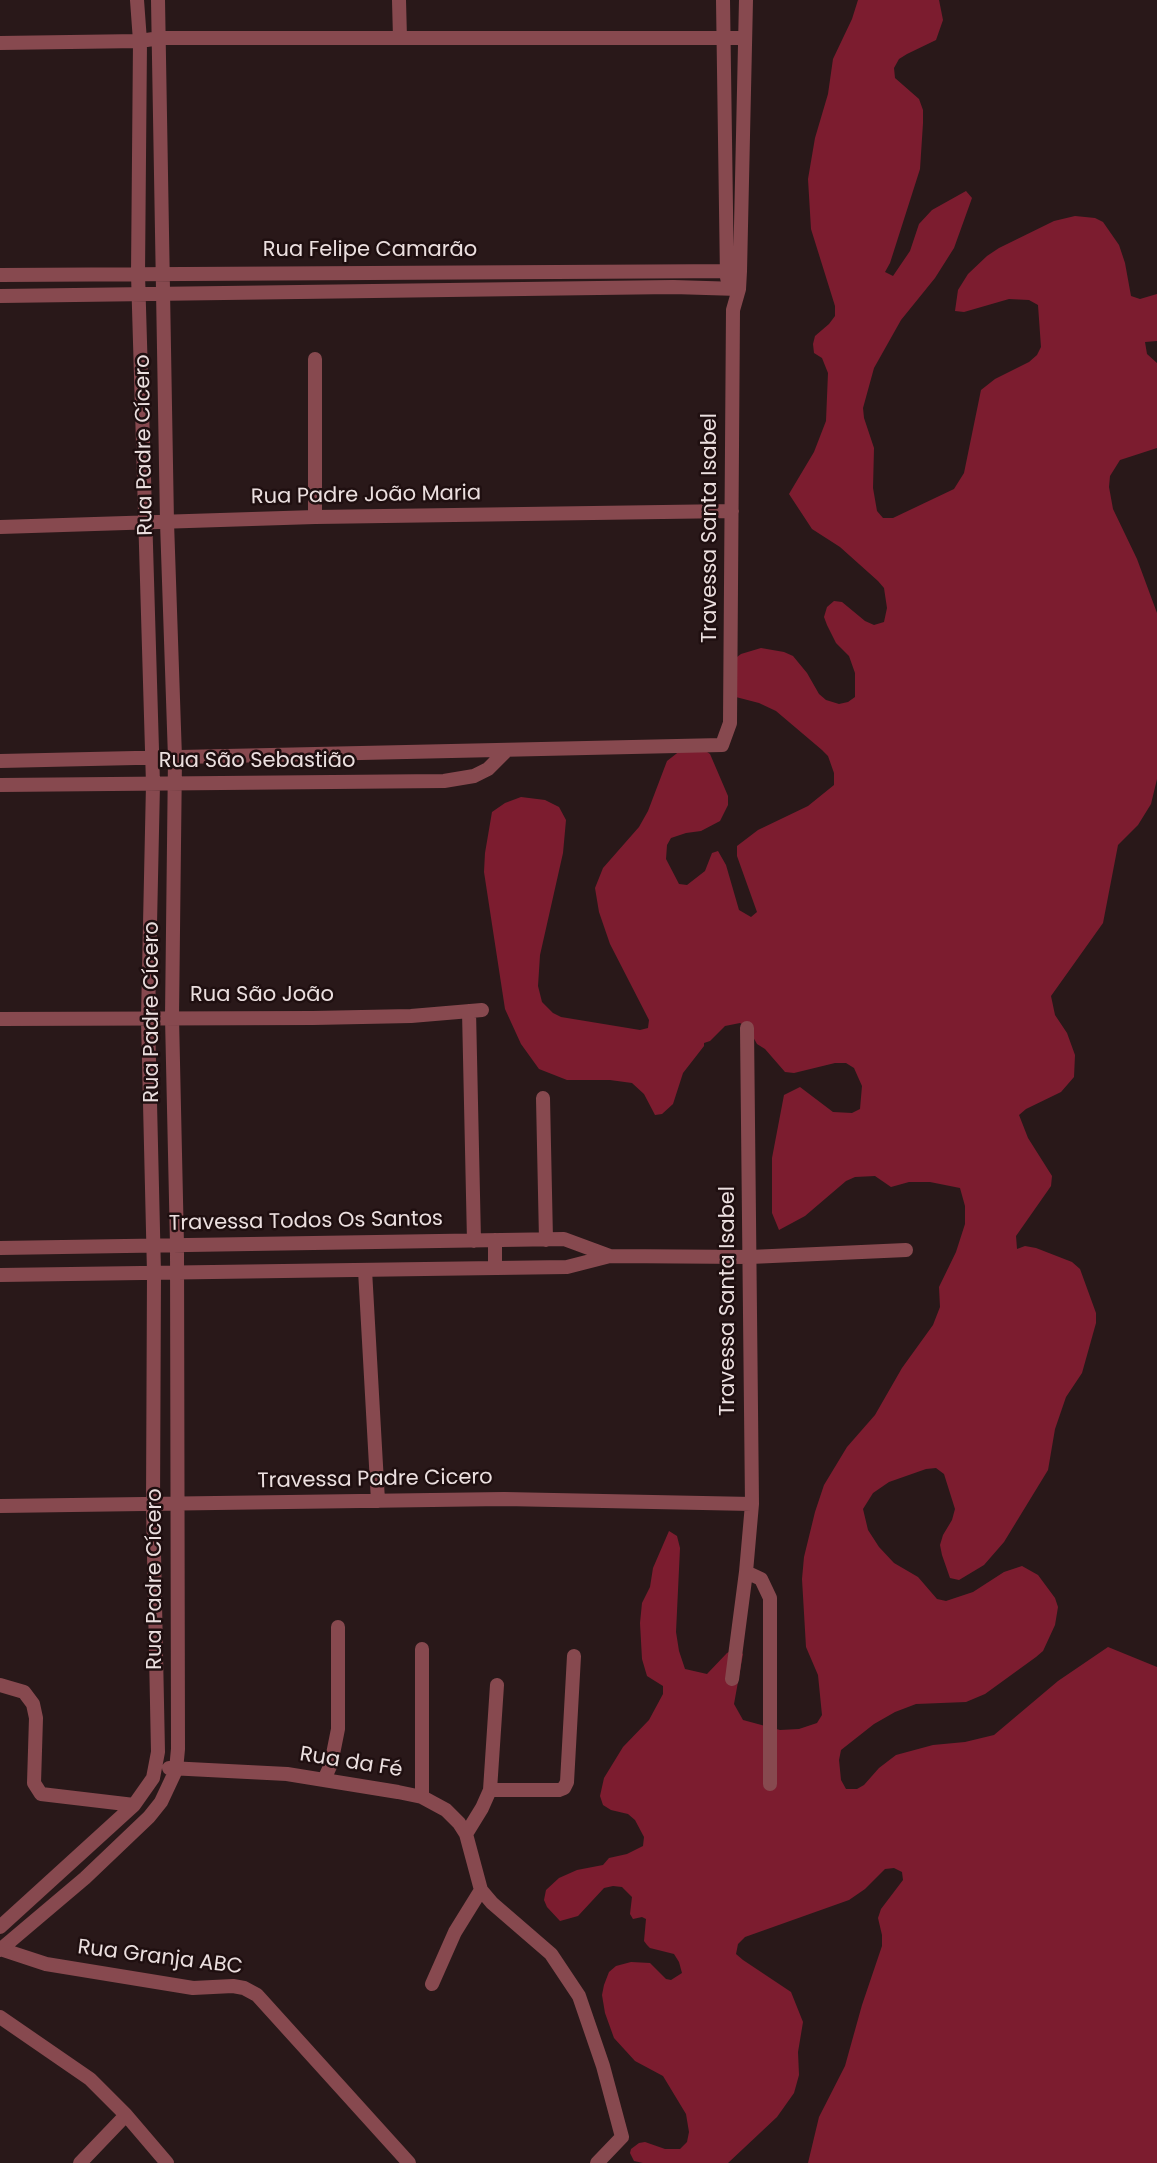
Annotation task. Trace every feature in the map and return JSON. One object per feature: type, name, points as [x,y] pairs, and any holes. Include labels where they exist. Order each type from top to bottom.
[{"type":"street","name":"Rua Padre Cícero","points":[[0,1927],[134,1805],[150,1782],[157,1765],[159,1728],[153,1505],[154,1273],[148,1018],[153,783],[138,295],[140,41],[137,0]]},
{"type":"street","name":"Rua Padre Cícero","points":[[0,1950],[119,1847],[161,1802],[176,1770],[177,1245],[172,1017],[175,758],[167,522],[158,0]]},
{"type":"street","points":[[399,0],[400,38]]},
{"type":"street","name":"Travessa Santa Isabel","points":[[723,0],[722,37],[734,270]]},
{"type":"street","name":"Travessa Santa Isabel","points":[[722,745],[730,723],[733,289],[746,0]]},
{"type":"street","points":[[0,43],[140,41],[160,38],[746,38]]},
{"type":"street","name":"Rua Felipe Camarão","points":[[0,275],[734,270]]},
{"type":"street","name":"Rua Felipe Camarão","points":[[0,296],[733,289]]},
{"type":"street","points":[[315,359],[315,517]]},
{"type":"street","name":"Rua Padre João Maria","points":[[0,527],[315,517],[732,511]]},
{"type":"street","name":"Rua São Sebastião","points":[[0,761],[722,745]]},
{"type":"street","name":"Rua São Sebastião","points":[[0,785],[443,781],[474,776],[488,769],[506,751]]},
{"type":"street","name":"Rua São João","points":[[0,1019],[313,1018],[411,1016],[476,1011],[474,1241]]},
{"type":"street","name":"Travessa Santa Isabel","points":[[732,1679],[752,1504],[747,1028]]},
{"type":"street","points":[[543,1098],[546,1240]]},
{"type":"street","name":"Travessa Todos Os Santos","points":[[0,1248],[564,1239],[610,1256]]},
{"type":"street","points":[[495,1240],[495,1268]]},
{"type":"street","name":"Travessa Todos Os Santos","points":[[0,1275],[567,1267],[610,1256],[750,1257],[906,1250]]},
{"type":"street","points":[[365,1270],[378,1501]]},
{"type":"street","name":"Travessa Padre Cicero","points":[[0,1506],[504,1499],[752,1504]]},
{"type":"street","points":[[746,1572],[761,1579],[770,1598],[770,1784]]},
{"type":"street","points":[[324,1780],[331,1764],[338,1730],[338,1626]]},
{"type":"street","points":[[422,1649],[422,1797]]},
{"type":"street","points":[[490,1790],[559,1790],[565,1786],[574,1656]]},
{"type":"street","points":[[0,1685],[24,1692],[33,1704],[36,1718],[34,1783],[41,1794],[134,1805]]},
{"type":"street","points":[[466,1834],[490,1790],[497,1685]]},
{"type":"street","name":"Rua da Fé","points":[[157,1765],[176,1770],[287,1774],[422,1797],[446,1810],[466,1834],[481,1890],[492,1903],[551,1954],[573,1986],[593,2033],[622,2137],[597,2163]]},
{"type":"street","points":[[432,1984],[455,1932],[481,1890]]},
{"type":"street","name":"Rua Granja ABC","points":[[0,1950],[46,1964],[193,1988],[244,1988],[257,1995],[409,2163]]},
{"type":"street","points":[[0,2017],[90,2079],[126,2115],[167,2163]]},
{"type":"street","points":[[80,2163],[126,2115]]},
{"type":"shaded area","points":[[858,0],[939,0],[943,20],[936,40],[899,59],[894,68],[895,78],[919,99],[923,110],[923,123],[920,169],[885,272],[893,276],[910,251],[919,224],[932,210],[966,191],[972,198],[954,248],[935,278],[901,320],[874,368],[863,408],[874,448],[873,488],[877,511],[883,518],[893,518],[954,489],[964,473],[981,390],[995,379],[1029,362],[1041,347],[1038,305],[1029,300],[1009,299],[964,312],[955,311],[958,290],[968,274],[987,256],[1054,221],[1075,216],[1095,218],[1103,222],[1119,245],[1131,296],[1140,299],[1157,294],[1157,341],[1145,342],[1147,354],[1157,363],[1157,448],[1120,460],[1110,476],[1109,487],[1113,509],[1137,559],[1157,613],[1157,779],[1151,804],[1138,825],[1118,845],[1103,923],[1051,996],[1055,1015],[1067,1033],[1075,1055],[1074,1077],[1061,1092],[1019,1115],[1028,1138],[1052,1176],[1051,1186],[1016,1236],[1017,1249],[1025,1246],[1036,1248],[1072,1262],[1080,1269],[1096,1313],[1096,1323],[1082,1373],[1066,1397],[1055,1429],[1048,1470],[1004,1542],[984,1565],[959,1580],[950,1578],[942,1555],[940,1545],[955,1509],[944,1474],[936,1468],[889,1482],[873,1493],[863,1509],[868,1530],[879,1547],[894,1563],[918,1577],[937,1599],[946,1601],[973,1592],[1004,1572],[1022,1566],[1038,1575],[1055,1598],[1058,1607],[1055,1625],[1043,1651],[985,1694],[966,1702],[916,1704],[874,1724],[841,1750],[841,1780],[846,1789],[857,1789],[896,1755],[933,1745],[965,1742],[994,1735],[1058,1681],[1108,1647],[1157,1667],[1157,2163],[808,2163],[819,2117],[845,2066],[882,1946],[878,1918],[881,1909],[903,1880],[902,1872],[894,1868],[885,1869],[865,1889],[849,1900],[745,1937],[738,1944],[736,1954],[791,1992],[803,2022],[798,2052],[799,2075],[794,2093],[777,2117],[728,2163],[634,2161],[631,2149],[639,2143],[645,2142],[665,2149],[680,2149],[687,2142],[689,2132],[686,2114],[663,2076],[635,2061],[614,2038],[605,2013],[602,1995],[604,1985],[609,1972],[616,1966],[631,1962],[650,1963],[666,1979],[671,1980],[682,1973],[679,1962],[674,1954],[647,1945],[644,1941],[646,1919],[633,1919],[630,1914],[632,1897],[622,1887],[604,1888],[578,1916],[560,1921],[544,1900],[546,1890],[559,1878],[577,1870],[603,1865],[609,1858],[627,1854],[643,1846],[644,1837],[635,1820],[628,1814],[603,1805],[600,1796],[604,1778],[623,1747],[649,1720],[663,1694],[663,1686],[647,1676],[642,1659],[640,1623],[642,1603],[650,1587],[653,1568],[669,1531],[677,1536],[680,1548],[676,1632],[685,1669],[707,1674],[727,1653],[736,1648],[743,1654],[734,1704],[743,1720],[780,1730],[799,1729],[817,1723],[822,1715],[818,1675],[806,1647],[802,1579],[804,1557],[815,1512],[824,1485],[847,1447],[875,1415],[902,1368],[933,1325],[940,1307],[939,1287],[956,1252],[965,1224],[965,1206],[960,1188],[930,1182],[909,1182],[891,1187],[875,1176],[855,1177],[846,1181],[805,1216],[779,1230],[772,1213],[772,1158],[784,1095],[800,1087],[833,1112],[852,1113],[860,1109],[862,1086],[854,1068],[846,1063],[794,1073],[785,1072],[765,1049],[757,1044],[748,1028],[740,1023],[725,1026],[710,1041],[704,1043],[683,1073],[673,1104],[662,1114],[655,1115],[644,1094],[632,1083],[567,1080],[539,1069],[521,1044],[505,1009],[484,872],[492,812],[521,797],[545,800],[559,807],[566,820],[563,853],[540,955],[538,986],[542,1002],[561,1017],[640,1030],[648,1028],[649,1020],[610,944],[599,912],[595,888],[603,868],[639,827],[667,761],[690,743],[697,745],[710,754],[728,796],[728,805],[720,821],[701,831],[671,838],[667,845],[666,859],[679,884],[687,885],[705,871],[712,853],[718,851],[726,865],[739,910],[751,917],[757,912],[737,856],[737,846],[758,830],[808,806],[834,785],[834,773],[828,756],[822,750],[776,711],[732,696],[733,660],[741,654],[761,648],[784,652],[793,656],[826,700],[839,704],[848,702],[855,697],[855,673],[849,656],[836,643],[827,625],[824,617],[827,607],[834,601],[842,602],[874,625],[884,622],[887,608],[884,588],[878,581],[840,547],[812,529],[789,494],[814,452],[826,421],[828,373],[822,358],[814,353],[813,344],[815,336],[835,316],[835,306],[811,229],[808,179],[815,138],[828,94],[833,59]]}]
